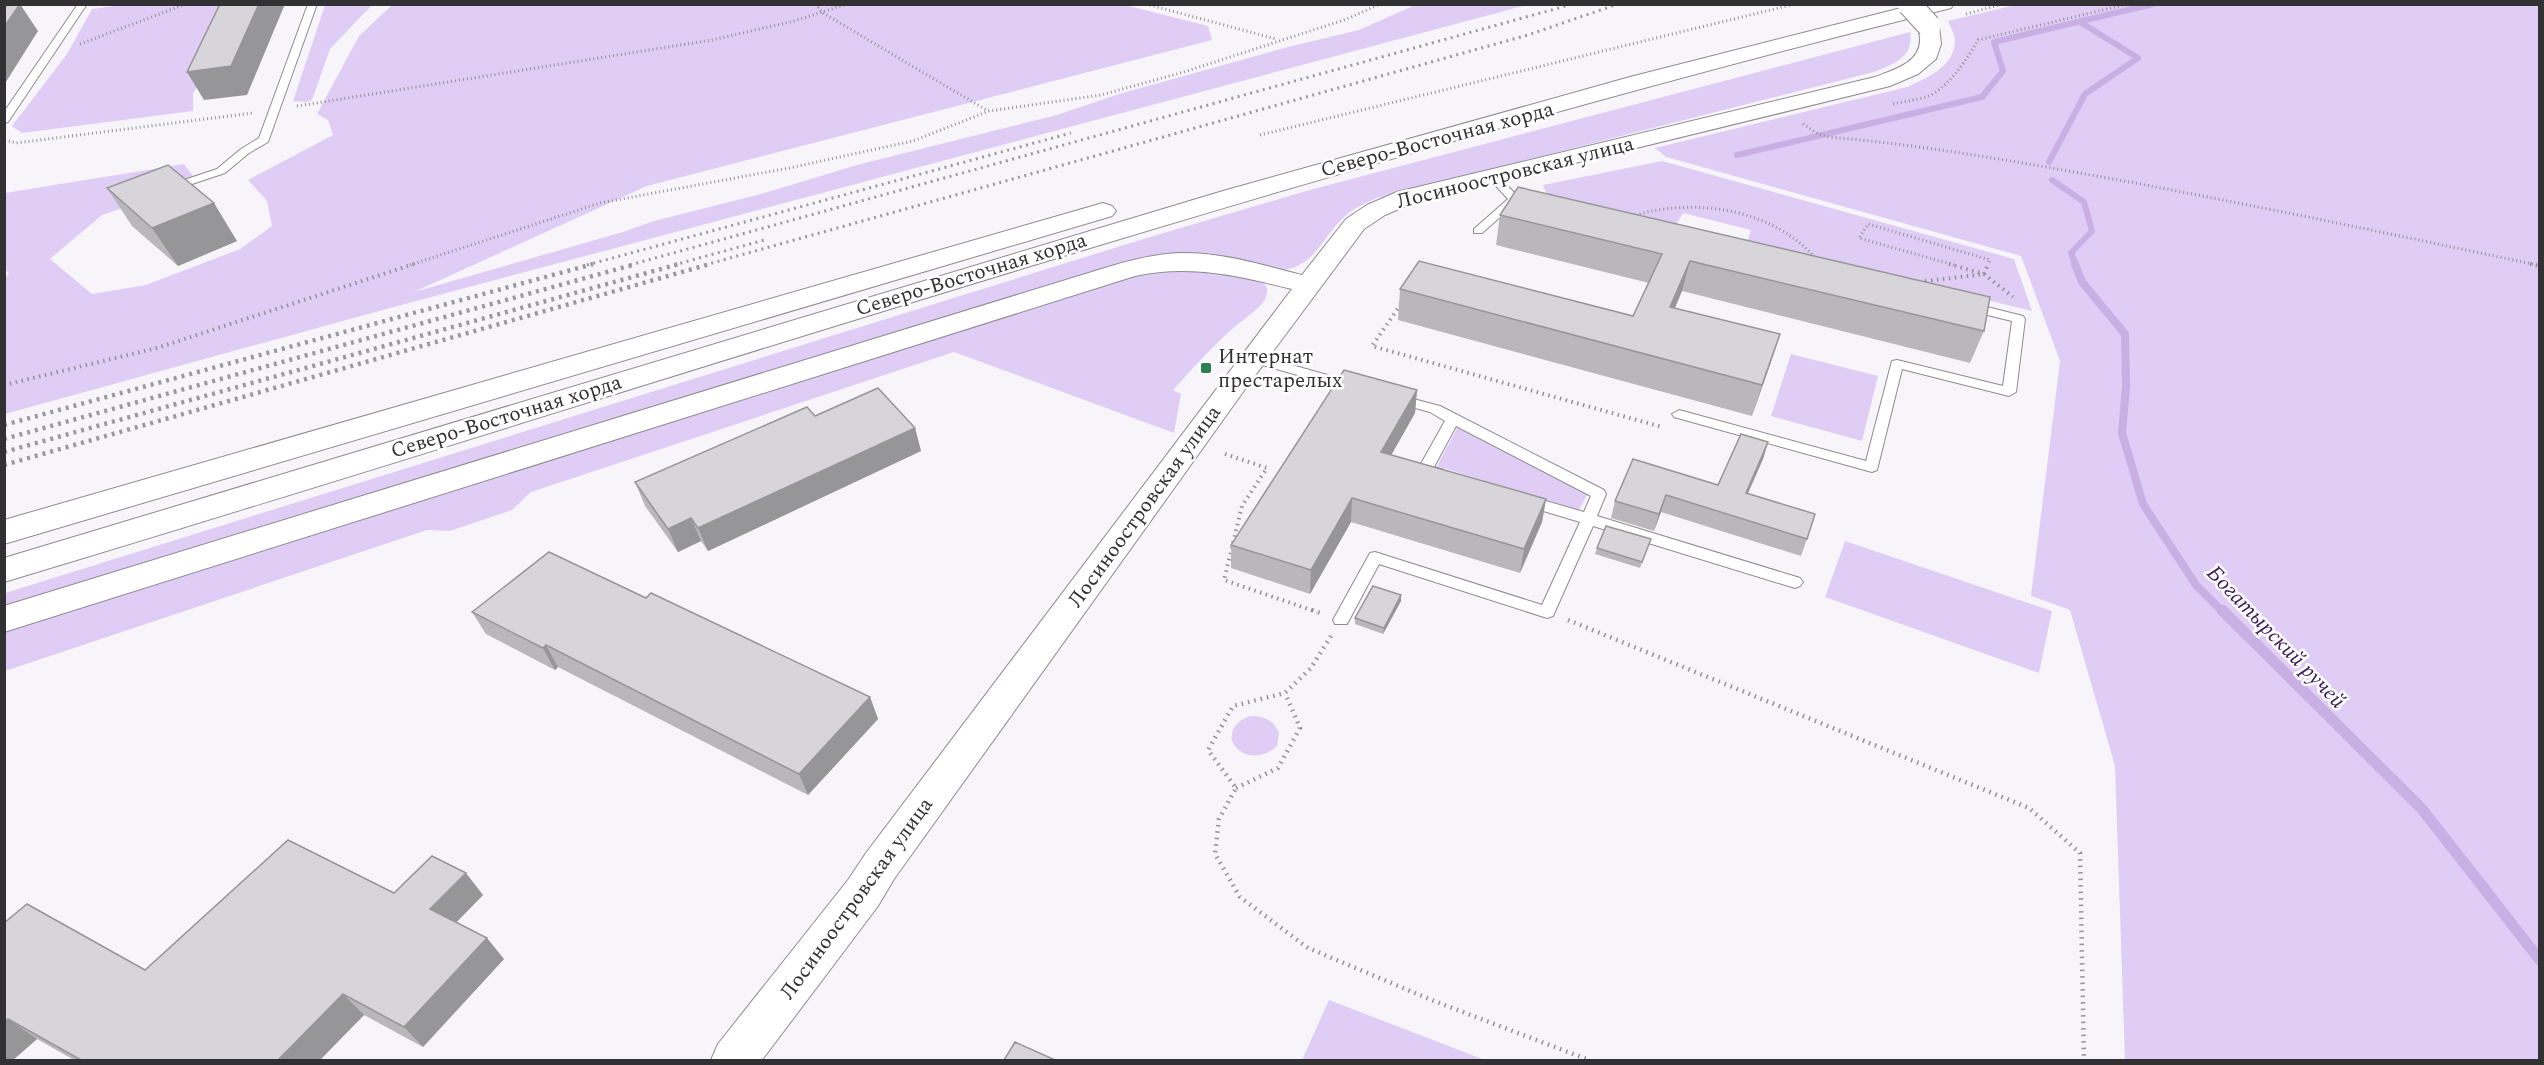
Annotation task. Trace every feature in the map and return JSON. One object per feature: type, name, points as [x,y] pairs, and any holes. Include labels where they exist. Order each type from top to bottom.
[{"type":"main road","name":"Северо-Восточная хорда","points":[[1357,138],[1863,4]]},
{"type":"main road","name":"Лосиноостровская улица","points":[[734,1060],[863,893],[887,856],[1253,358],[1355,224],[1377,210],[1406,197],[1886,80],[1918,67],[1929,53],[1929,26],[1909,4]]},
{"type":"main road","name":"Северо-Восточная хорда","points":[[4,570],[1142,222],[1767,48],[1944,4]]},
{"type":"main road","name":"Северо-Восточная хорда","points":[[4,532],[1270,162]]},
{"type":"main road","points":[[4,619],[1139,267],[1180,261],[1204,262],[1227,265],[1309,285]]},
{"type":"lane","points":[[4,120],[83,4]]},
{"type":"lane","points":[[159,192],[222,171],[245,151],[264,140],[313,4]]},
{"type":"lane","points":[[1492,175],[1514,199],[1548,207]]},
{"type":"lane","points":[[1478,231],[1514,199]]},
{"type":"lane","points":[[1679,414],[1872,467],[1897,364],[2009,392],[2019,319],[1951,303]]},
{"type":"lane","points":[[1253,358],[1435,409],[1599,494],[1547,612],[1375,557],[1341,620]]},
{"type":"lane","points":[[1453,420],[1425,469],[1457,479]]},
{"type":"lane","points":[[1512,496],[1795,582]]},
{"type":"path","points":[[48,55],[186,4]]},
{"type":"path","points":[[815,4],[823,14],[988,111]]},
{"type":"path","points":[[4,140],[16,143],[276,110],[474,81],[734,36],[823,14],[847,4]]},
{"type":"path","points":[[1146,4],[1277,40]]},
{"type":"path","points":[[4,385],[157,348],[600,203],[789,168],[913,141],[988,111],[1101,95],[1184,72],[1347,19],[1380,4]]},
{"type":"path","points":[[1260,135],[1795,4]]},
{"type":"path","points":[[1802,123],[1818,134],[1829,137],[1904,142],[2266,207],[2540,266]]},
{"type":"path","points":[[1623,219],[1648,209],[1684,206],[1722,209],[1758,219],[1790,234],[1814,254],[1819,263]]},
{"type":"path","points":[[1984,274],[1990,260],[1868,224],[1859,237],[1984,274],[2019,301],[2019,319]]},
{"type":"path","points":[[1917,282],[1984,274]]},
{"type":"path","points":[[1402,302],[1372,346],[1672,430],[1679,414]]},
{"type":"path","points":[[1225,454],[1267,468],[1242,506],[1224,580],[1341,620],[1311,668],[1285,693],[1233,706],[1208,750],[1236,788]]},
{"type":"path","points":[[1547,612],[2029,808],[2080,853],[2084,1060]]},
{"type":"path","points":[[1285,693],[1300,728],[1278,768],[1236,788],[1219,819],[1215,854],[1240,897],[1308,948],[1434,1001],[1589,1060]]},
{"type":"shaded area","points":[[127,4],[241,5],[193,94],[193,111],[22,133],[12,126],[67,54],[92,9]]},
{"type":"shaded area","points":[[325,5],[372,5],[330,49],[312,100],[293,101]]},
{"type":"shaded area","points":[[392,5],[1125,5],[1208,26],[1212,40],[647,186],[414,292],[654,221],[761,194],[857,165],[1057,115],[1119,94],[1288,47],[1359,30],[1415,5],[1527,5],[379,311],[5,414],[4,278],[9,274],[5,269],[5,193],[184,164],[198,183],[102,215],[50,259],[92,294],[146,285],[240,249],[272,226],[267,201],[248,180],[333,135],[328,120],[317,114],[359,36]]},
{"type":"shaded area","points":[[2015,5],[2539,5],[2539,1060],[2125,1060],[2115,766],[2070,610],[2031,596],[2060,361],[2021,256],[1666,157],[1655,148],[1907,87],[1939,70],[1951,57],[1955,39],[1948,21]]},
{"type":"shaded area","points":[[1910,32],[1909,48],[1906,54],[1889,66],[1874,72],[1377,198],[1345,216],[1310,258],[1294,268],[1283,270],[1180,257],[5,614],[5,593],[1140,240],[1306,191]]},
{"type":"shaded area","points":[[1662,161],[2014,259],[2032,311],[1747,242],[1751,230],[1683,213],[1675,227],[1548,197],[1543,185]]},
{"type":"shaded area","points":[[1161,267],[1252,276],[1264,284],[1267,289],[1265,300],[1261,305],[1218,342],[1173,390],[1181,394],[1174,433],[954,352],[531,492],[512,510],[450,531],[427,530],[5,671],[4,626]]},
{"type":"shaded area","points":[[1791,354],[1878,376],[1862,441],[1771,416]]},
{"type":"shaded area","points":[[1457,428],[1587,495],[1579,510],[1437,466]]},
{"type":"shaded area","points":[[1845,541],[2052,611],[2039,673],[1825,597]]},
{"type":"shaded area","points":[[1250,716],[1268,720],[1274,725],[1279,733],[1277,746],[1265,753],[1253,756],[1241,752],[1236,747],[1232,741],[1232,732],[1236,725]]},
{"type":"shaded area","points":[[1329,1000],[1485,1060],[1302,1060]]},
{"type":"building","points":[[20,4],[4,27],[4,6]]},
{"type":"building","points":[[220,4],[259,4],[231,66],[187,72]]},
{"type":"building","points":[[168,165],[214,203],[152,228],[107,188]]},
{"type":"building","points":[[1518,187],[1990,297],[1984,331],[1690,261],[1670,307],[1780,334],[1762,385],[1400,289],[1419,261],[1633,316],[1662,254],[1500,215]]},
{"type":"building","points":[[1344,370],[1417,390],[1381,452],[1546,499],[1524,549],[1352,498],[1311,570],[1231,545]]},
{"type":"building","points":[[878,388],[915,428],[698,528],[691,518],[668,529],[635,482],[807,407],[815,416]]},
{"type":"building","points":[[1741,434],[1768,442],[1746,493],[1815,514],[1807,539],[1666,495],[1659,514],[1615,501],[1633,459],[1718,485]]},
{"type":"building","points":[[1606,526],[1651,539],[1642,562],[1597,548]]},
{"type":"building","points":[[549,552],[646,598],[651,593],[870,697],[799,774],[546,645],[543,648],[472,612]]},
{"type":"building","points":[[1373,586],[1401,595],[1384,628],[1355,618]]},
{"type":"building","points":[[288,840],[394,893],[432,856],[466,873],[430,909],[487,938],[404,1027],[343,994],[278,1060],[81,1060],[8,1019],[4,1022],[4,923],[27,904],[145,970]]},
{"type":"building","points":[[1015,1042],[1055,1060],[1004,1060]]},
{"type":"waterway","points":[[1737,155],[1982,97],[2003,71],[1994,42],[2153,4]]},
{"type":"waterway","name":"Богатырский ручей","points":[[2049,162],[2085,94],[2138,58],[2080,22]]},
{"type":"waterway","name":"Богатырский ручей","points":[[2052,180],[2084,202],[2092,231],[2071,253],[2076,265]]},
{"type":"waterway","name":"Богатырский ручей","points":[[2075,264],[2082,282],[2125,334],[2126,387],[2122,433],[2143,504],[2196,585],[2223,612]]},
{"type":"waterway","name":"Богатырский ручей","points":[[2222,610],[2422,809],[2540,960]]},
{"type":"railway","points":[[630,265],[1573,4]]},
{"type":"railway","points":[[705,265],[1528,35],[1618,4]]},
{"type":"railway","points":[[587,265],[1071,133]]},
{"type":"railway","points":[[674,265],[768,239]]},
{"type":"railway","points":[[4,425],[593,264]]},
{"type":"railway","points":[[4,439],[636,264]]},
{"type":"railway","points":[[4,452],[679,264]]},
{"type":"railway","points":[[4,465],[710,264]]},
{"type":"place","name":"Интернат престарелых","points":[[1206,368]]}]
